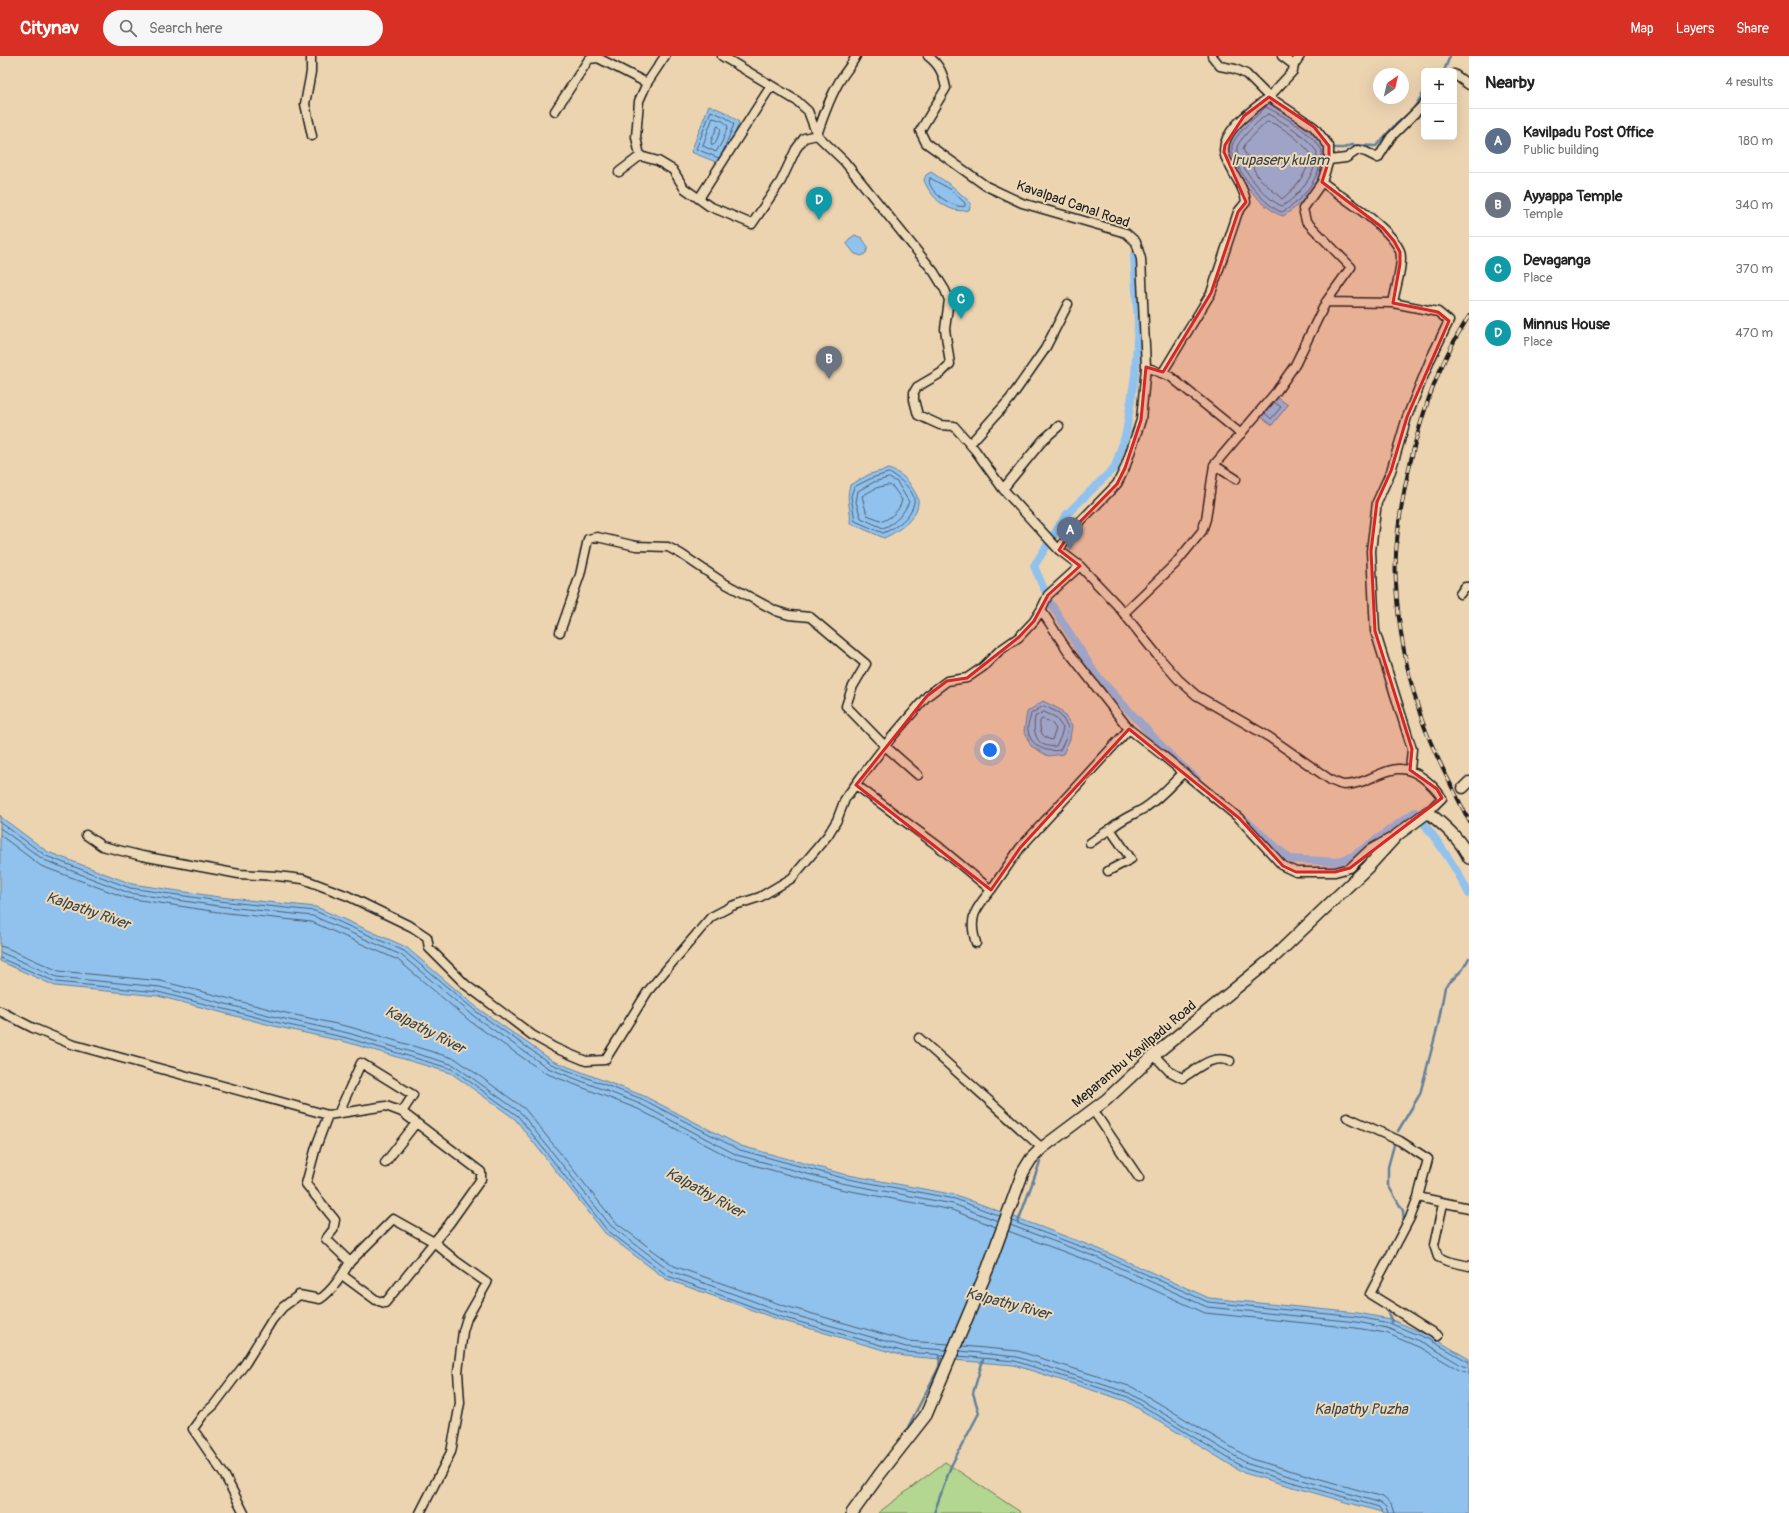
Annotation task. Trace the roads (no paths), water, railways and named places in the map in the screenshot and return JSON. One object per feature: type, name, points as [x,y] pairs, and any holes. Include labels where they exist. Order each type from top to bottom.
[{"type":"main road","name":"Meparambu Kavilpadu Road","points":[[852,1513],[926,1415],[988,1268],[1023,1172],[1031,1159],[1042,1148],[1115,1092],[1154,1055],[1276,956],[1368,867],[1397,835],[1428,812]]},
{"type":"main road","points":[[1428,812],[1452,833],[1464,846],[1469,858]]},
{"type":"street","points":[[311,56],[311,72],[304,104],[312,136]]},
{"type":"street","points":[[640,156],[636,137],[638,101],[647,82],[665,56]]},
{"type":"street","points":[[722,56],[797,101],[808,111],[817,135],[847,164],[918,251],[945,290],[949,300],[945,329],[950,364],[942,373],[917,387],[914,392],[914,400],[918,415],[940,425],[954,426],[970,444],[1003,489],[1059,550],[1080,566],[1124,613],[1178,680],[1196,695],[1269,737],[1332,781],[1344,785],[1360,782],[1395,768],[1410,770],[1412,749],[1375,631],[1371,551],[1377,502],[1391,471],[1407,417],[1431,358],[1449,321],[1438,312],[1392,303],[1326,302]]},
{"type":"street","points":[[817,135],[825,110],[839,81],[852,66],[856,56]]},
{"type":"street","name":"Kavalpad Canal Road","points":[[928,56],[935,61],[943,73],[946,88],[920,131],[926,143],[986,186],[1022,203],[1126,234],[1136,242],[1141,259],[1146,367],[1141,420],[1125,468],[1117,484],[1072,531],[1059,550]]},
{"type":"street","points":[[1124,613],[1175,564],[1202,531],[1206,519],[1214,465],[1241,434],[1295,365],[1304,351],[1326,302],[1351,267],[1306,221],[1303,209],[1322,182],[1329,160],[1329,146],[1314,127],[1269,97],[1246,74],[1235,69],[1220,66],[1212,56]]},
{"type":"street","points":[[1282,56],[1294,65]]},
{"type":"street","points":[[1163,372],[1211,293],[1238,212],[1246,202],[1244,192],[1224,152],[1224,145],[1229,135],[1244,116],[1269,97],[1293,71],[1294,65],[1300,56]]},
{"type":"street","points":[[555,111],[589,59],[598,58],[647,82]]},
{"type":"street","points":[[1457,76],[1469,85]]},
{"type":"street","points":[[700,197],[772,86]]},
{"type":"street","points":[[1329,160],[1346,158],[1358,150],[1378,158],[1391,137],[1421,107]]},
{"type":"street","points":[[640,156],[658,161],[673,170],[684,188],[700,197],[709,206],[752,224],[781,181],[796,149],[804,138],[817,135]]},
{"type":"street","points":[[619,172],[640,156]]},
{"type":"street","points":[[1322,182],[1382,228],[1394,241],[1400,252],[1400,264],[1392,303]]},
{"type":"street","points":[[970,444],[1010,399],[1045,349],[1068,304]]},
{"type":"street","points":[[1146,367],[1163,372],[1171,377],[1241,434]]},
{"type":"street","points":[[1003,489],[1043,440],[1059,426]]},
{"type":"street","points":[[1214,465],[1236,479]]},
{"type":"street","points":[[560,632],[580,575],[588,539],[598,537],[636,546],[668,547],[724,583],[776,611],[789,615],[810,617],[866,664],[852,688],[846,706],[884,746],[918,775]]},
{"type":"street","points":[[86,835],[102,846],[142,856],[239,874],[303,879],[348,896],[412,927],[427,937],[429,948],[466,985],[532,1035],[555,1048],[586,1061],[605,1060],[648,991],[711,917],[732,906],[760,897],[792,878],[828,835],[837,820],[845,799],[884,746],[928,696],[947,681],[967,678],[983,667],[999,651],[1019,637],[1034,622],[1048,595],[1080,566]]},
{"type":"street","points":[[1460,594],[1465,587],[1469,587]]},
{"type":"street","points":[[1041,610],[1068,651],[1129,729],[1162,754],[1239,818],[1283,866],[1296,872],[1334,872],[1350,868],[1369,850],[1384,840],[1397,835]]},
{"type":"street","points":[[976,943],[972,927],[973,915],[1020,848],[1129,729]]},
{"type":"street","name":"Meparambu Kavilpadu Road","points":[[1410,770],[1418,774],[1437,789],[1442,798],[1428,812]]},
{"type":"street","points":[[1090,843],[1123,818],[1143,809],[1155,800],[1183,773]]},
{"type":"street","points":[[856,785],[938,846],[991,890]]},
{"type":"street","points":[[1108,871],[1131,859],[1110,829]]},
{"type":"street","points":[[0,1011],[33,1028],[71,1044],[328,1115],[339,1112],[386,1106],[402,1112],[482,1172],[481,1179],[449,1224],[385,1303],[376,1300],[342,1275]]},
{"type":"street","points":[[919,1038],[1042,1148]]},
{"type":"street","points":[[1154,1055],[1169,1071],[1182,1078],[1209,1060],[1222,1058],[1230,1061]]},
{"type":"street","points":[[339,1112],[361,1063],[413,1095],[402,1112]]},
{"type":"street","points":[[1093,1110],[1139,1178]]},
{"type":"street","points":[[328,1115],[316,1146],[306,1184],[335,1220],[332,1230],[326,1239],[350,1262]]},
{"type":"street","points":[[1347,1117],[1400,1141],[1428,1159],[1418,1197],[1410,1218],[1370,1294],[1438,1336]]},
{"type":"street","points":[[385,1163],[416,1123]]},
{"type":"street","points":[[1418,1197],[1443,1204],[1469,1208]]},
{"type":"street","points":[[1443,1204],[1434,1245],[1438,1257],[1469,1266]]},
{"type":"street","points":[[244,1513],[225,1476],[193,1429],[203,1415],[214,1405],[245,1364],[272,1320],[283,1307],[299,1295],[320,1299],[327,1295],[350,1262],[393,1219],[434,1242],[456,1261],[487,1283],[468,1318],[463,1331],[458,1372],[460,1403],[451,1452],[420,1509],[420,1513]]},
{"type":"water","name":"Irupasery kulam","points":[[1266,102],[1313,134],[1326,148],[1323,168],[1314,187],[1300,204],[1283,216],[1266,206],[1247,187],[1239,176],[1229,155],[1228,146],[1233,135]]},
{"type":"water","points":[[709,105],[727,113],[739,122],[731,146],[721,164],[691,152]]},
{"type":"water","points":[[931,172],[952,186],[971,203],[969,210],[954,210],[941,203],[931,193],[924,180],[926,175]]},
{"type":"water","points":[[855,235],[862,238],[868,247],[866,253],[862,256],[855,254],[847,244],[849,239]]},
{"type":"water","points":[[1274,395],[1288,405],[1272,425],[1259,415]]},
{"type":"water","points":[[889,469],[904,477],[916,494],[918,503],[917,509],[910,520],[900,529],[884,538],[850,523],[848,496],[850,485],[870,474]]},
{"type":"water","points":[[1043,701],[1061,710],[1072,726],[1070,739],[1063,754],[1048,756],[1031,746],[1024,731],[1027,712]]},
{"type":"water","name":"Kalpathy Puzha","points":[[0,815],[48,852],[132,884],[219,897],[316,907],[406,947],[480,1010],[553,1061],[644,1096],[741,1146],[843,1174],[956,1195],[1099,1249],[1209,1298],[1358,1313],[1390,1319],[1430,1336],[1469,1359],[1469,1513],[1385,1513],[1244,1473],[1126,1401],[1014,1365],[904,1356],[777,1319],[666,1279],[605,1233],[515,1119],[451,1073],[346,1042],[274,1026],[158,996],[55,986],[0,961]]},
{"type":"waterway","points":[[1445,68],[1450,56]]},
{"type":"waterway","points":[[1335,148],[1344,148],[1351,145],[1376,146],[1394,126],[1413,110],[1421,97]]},
{"type":"waterway","points":[[1044,589],[1034,566],[1067,514],[1115,467],[1126,433],[1135,375],[1138,324],[1134,255]]},
{"type":"waterway","points":[[1051,604],[1096,675],[1169,754],[1197,779]]},
{"type":"waterway","points":[[1244,819],[1290,859],[1337,862],[1353,856],[1415,812],[1444,852],[1469,894]]},
{"type":"waterway","points":[[1398,1131],[1420,1094],[1438,1025],[1445,987],[1463,969],[1469,958]]},
{"type":"waterway","points":[[1394,1145],[1388,1167],[1388,1185],[1403,1211],[1404,1223]]},
{"type":"waterway","points":[[1018,1222],[1040,1162]]},
{"type":"waterway","points":[[1381,1265],[1390,1248]]},
{"type":"waterway","points":[[1376,1286],[1381,1298]]},
{"type":"waterway","points":[[1385,1306],[1392,1322]]},
{"type":"waterway","points":[[904,1435],[939,1367],[940,1356]]},
{"type":"waterway","points":[[934,1513],[951,1466],[979,1413],[973,1393],[983,1360]]},
{"type":"railway","points":[[1469,316],[1446,356],[1429,398],[1415,442],[1403,499],[1396,559],[1397,600],[1401,635],[1417,704],[1432,746],[1469,821]]},
{"type":"place","name":"Minnus House","points":[[819,220]]},
{"type":"place","name":"Devaganga","points":[[961,319]]},
{"type":"place","name":"Ayyappa Temple","points":[[829,379]]},
{"type":"place","name":"Kavilpadu Post Office","points":[[1070,550]]},
{"type":"water label","name":"Kalpathy River","points":[[88,911]]},
{"type":"water label","name":"Kalpathy River","points":[[425,1030]]},
{"type":"water label","name":"Kalpathy River","points":[[705,1193]]},
{"type":"water label","name":"Kalpathy River","points":[[1008,1304]]}]
